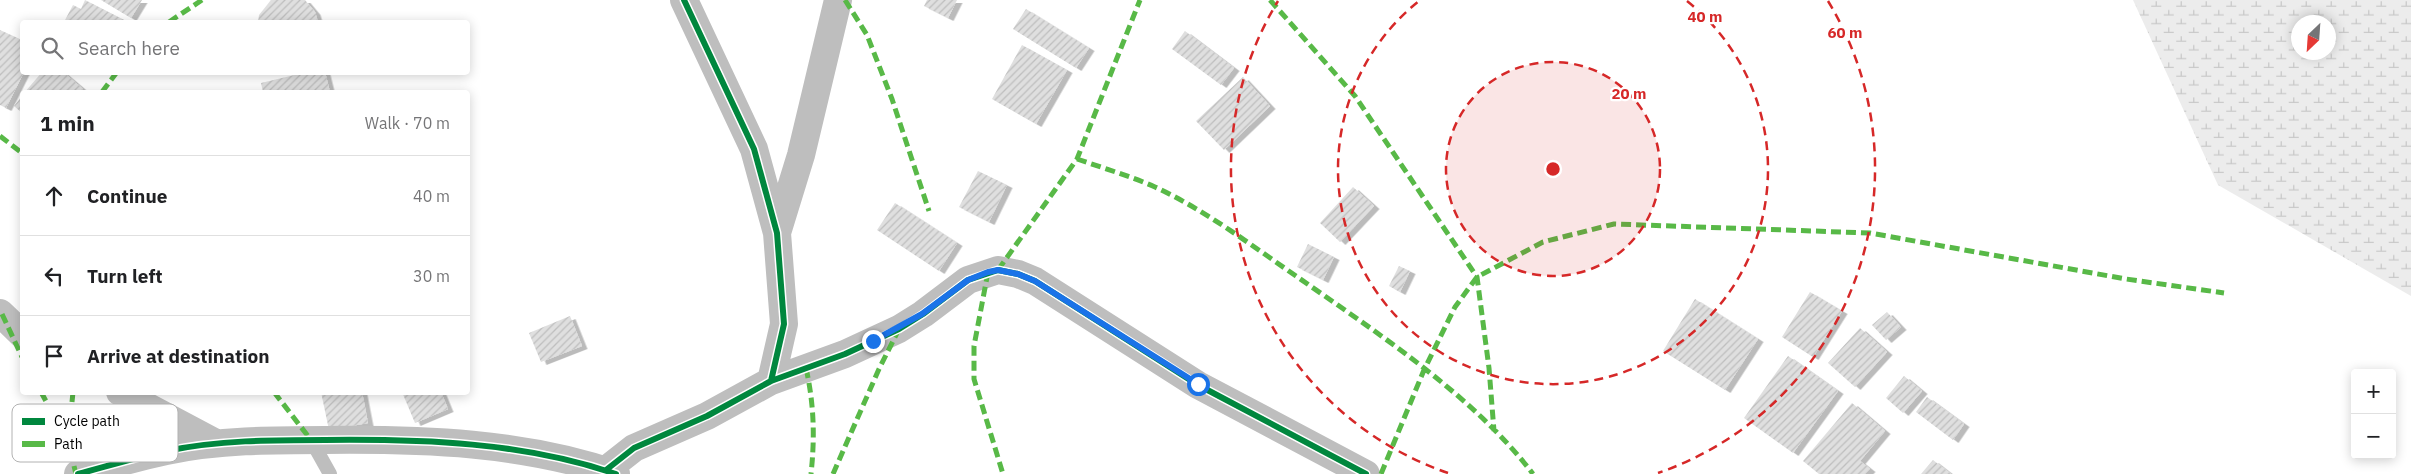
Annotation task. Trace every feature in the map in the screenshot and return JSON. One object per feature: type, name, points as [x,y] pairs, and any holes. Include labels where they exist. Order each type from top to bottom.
[{"type":"street","points":[[684,0],[754,149],[777,234],[784,324],[771,381]]},
{"type":"street","points":[[777,234],[801,155],[838,0]]},
{"type":"street","points":[[178,449],[245,440],[456,443],[517,449],[611,472],[634,448],[707,416],[771,381],[845,354],[899,329],[968,280],[998,270],[1018,274],[1035,281],[1198,384],[1366,474]]},
{"type":"street","points":[[0,313],[20,332]]},
{"type":"street","points":[[126,395],[143,404]]},
{"type":"street","points":[[178,423],[216,443]]},
{"type":"street","points":[[78,474],[124,462]]},
{"type":"lane","points":[[311,440],[330,474]]},
{"type":"green space","points":[[2133,0],[2411,0],[2411,296],[2218,185]]},
{"type":"building","points":[[85,0],[124,20],[65,20],[73,5],[81,9]]},
{"type":"building","points":[[101,0],[142,0],[131,18]]},
{"type":"building","points":[[271,0],[305,0],[315,12],[317,20],[258,20],[259,15]]},
{"type":"building","points":[[927,0],[957,0],[948,18],[924,6]]},
{"type":"building","points":[[1026,9],[1089,48],[1076,68],[1013,29]]},
{"type":"building","points":[[0,30],[20,39],[20,75],[22,75],[6,108],[0,105]]},
{"type":"building","points":[[1185,31],[1234,68],[1221,85],[1172,49]]},
{"type":"building","points":[[1022,45],[1067,70],[1036,124],[992,99]]},
{"type":"building","points":[[39,75],[67,75],[83,89],[82,90],[27,90]]},
{"type":"building","points":[[294,75],[326,75],[330,90],[263,90],[261,83]]},
{"type":"building","points":[[1243,77],[1270,106],[1224,150],[1196,121]]},
{"type":"building","points":[[20,98],[20,111],[14,106]]},
{"type":"building","points":[[978,171],[1007,185],[989,222],[959,207]]},
{"type":"building","points":[[1353,187],[1374,206],[1340,242],[1320,223]]},
{"type":"building","points":[[895,203],[957,243],[939,271],[877,230]]},
{"type":"building","points":[[1308,244],[1334,257],[1323,280],[1297,267]]},
{"type":"building","points":[[1399,266],[1410,271],[1400,292],[1389,286]]},
{"type":"building","points":[[1810,292],[1842,311],[1813,357],[1782,337]]},
{"type":"building","points":[[1695,299],[1758,339],[1725,390],[1663,351]]},
{"type":"building","points":[[1887,312],[1901,327],[1886,340],[1872,325]]},
{"type":"building","points":[[570,316],[582,346],[541,362],[529,333]]},
{"type":"building","points":[[1860,328],[1887,352],[1855,387],[1828,363]]},
{"type":"building","points":[[1788,356],[1838,391],[1793,453],[1744,418]]},
{"type":"building","points":[[1904,376],[1922,391],[1903,413],[1886,398]]},
{"type":"building","points":[[322,395],[363,395],[368,423],[329,430]]},
{"type":"building","points":[[403,395],[442,395],[448,409],[415,423]]},
{"type":"building","points":[[1927,397],[1964,424],[1953,440],[1916,412]]},
{"type":"building","points":[[1852,403],[1885,431],[1860,461],[1870,469],[1865,474],[1819,474],[1803,461]]},
{"type":"building","points":[[1933,460],[1951,474],[1921,474]]},
{"type":"marked path","points":[[172,20],[202,0]]},
{"type":"marked path","points":[[845,0],[867,35],[892,99],[929,211]]},
{"type":"marked path","points":[[998,270],[1077,159],[1140,0]]},
{"type":"marked path","points":[[1270,0],[1355,96],[1477,277],[1489,368],[1494,431]]},
{"type":"marked path","points":[[104,90],[115,75]]},
{"type":"marked path","points":[[0,136],[20,151]]},
{"type":"marked path","points":[[1077,159],[1155,187],[1174,196],[1245,240],[1391,343],[1453,392],[1509,445],[1533,474]]},
{"type":"marked path","points":[[1381,474],[1424,370],[1455,307],[1477,277],[1543,242],[1614,224],[1870,233],[2126,279],[2224,293]]},
{"type":"marked path","points":[[988,272],[974,346],[974,379],[1003,474]]},
{"type":"marked path","points":[[2,314],[20,353]]},
{"type":"marked path","points":[[833,474],[879,369],[899,329]]},
{"type":"marked path","points":[[806,368],[813,421],[811,474]]},
{"type":"marked path","points":[[43,395],[47,404]]},
{"type":"marked path","points":[[72,404],[73,395]]},
{"type":"marked path","points":[[276,395],[311,440]]},
{"type":"marked path","points":[[73,462],[76,474]]},
{"type":"cycle path","points":[[684,0],[754,149],[777,233],[784,324],[771,381]]},
{"type":"cycle path","points":[[606,470],[634,448],[707,416],[771,381],[845,354],[899,329],[923,314],[968,280],[998,270],[1018,274],[1035,281],[1198,385],[1366,474]]},
{"type":"cycle path","points":[[178,449],[265,441],[399,440],[436,442],[509,449],[545,455],[581,463],[616,474]]},
{"type":"cycle path","points":[[78,474],[122,462]]},
{"type":"route","points":[[873,341],[899,329],[968,280],[998,270],[1018,274],[1051,290],[1198,384]]}]
